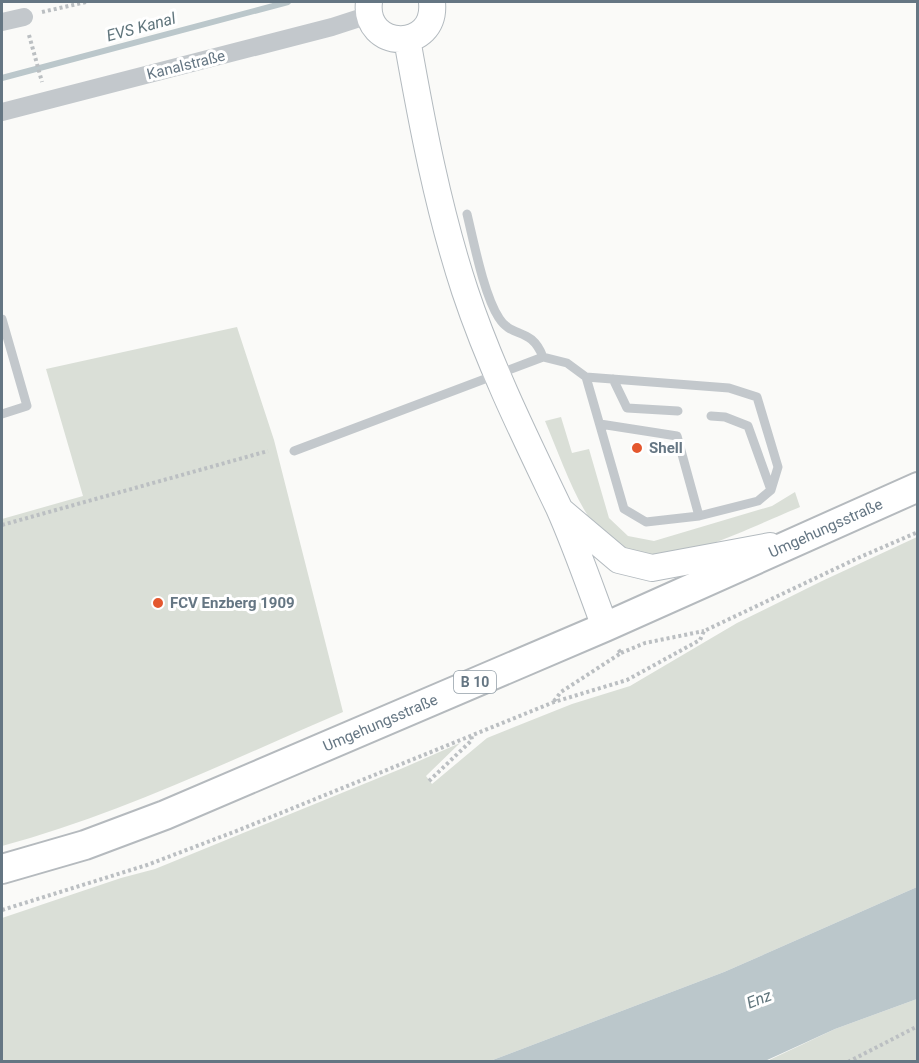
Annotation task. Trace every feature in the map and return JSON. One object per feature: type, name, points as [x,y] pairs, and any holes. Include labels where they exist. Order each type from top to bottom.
[{"type":"main road","points":[[369,8],[375,27],[387,37],[398,40],[420,33],[429,24],[433,10],[432,2]]},
{"type":"main road","points":[[407,39],[432,171],[465,292],[497,375],[559,510],[605,627]]},
{"type":"main road","name":"Umgehungsstraße","points":[[2,869],[85,845],[165,815],[605,627],[918,487]]},
{"type":"main road","points":[[559,510],[620,560],[652,568],[791,542]]},
{"type":"street","name":"Kanalstraße","points":[[2,112],[332,27],[369,8]]},
{"type":"street","points":[[2,22],[26,23]]},
{"type":"lane","points":[[466,214],[478,257],[500,319],[510,329],[528,335],[538,345],[543,357]]},
{"type":"lane","points":[[2,319],[27,405],[2,414]]},
{"type":"lane","points":[[294,451],[543,357],[567,363],[586,377],[729,388],[757,398],[778,468],[771,490],[758,501],[699,516],[646,522],[624,509],[586,377]]},
{"type":"lane","points":[[613,379],[627,408],[678,411]]},
{"type":"lane","points":[[711,416],[725,417],[748,426],[771,490]]},
{"type":"lane","points":[[600,424],[677,436],[699,516]]},
{"type":"path","points":[[43,85],[26,23],[86,2]]},
{"type":"path","points":[[2,525],[268,451]]},
{"type":"path","points":[[554,702],[561,692],[621,653],[645,643],[704,631],[918,532]]},
{"type":"path","points":[[605,627],[621,653]]},
{"type":"path","points":[[2,910],[147,865],[554,702],[627,680],[700,640],[704,631]]},
{"type":"path","points":[[429,781],[472,740],[471,734]]},
{"type":"path","points":[[848,1062],[918,1026]]},
{"type":"shaded area","name":"FCV Enzberg 1909","points":[[237,327],[274,440],[343,712],[132,802],[2,846],[2,519],[83,496],[46,369]]},
{"type":"shaded area","points":[[561,417],[572,453],[589,449],[609,518],[628,536],[654,541],[772,506],[795,492],[800,507],[683,553],[653,558],[638,554],[613,542],[599,531],[586,514],[545,421]]},
{"type":"shaded area","points":[[917,537],[917,887],[724,972],[490,1061],[2,1062],[2,918],[155,869],[460,743],[426,776],[432,784],[487,738],[572,704],[630,686],[737,623]]},
{"type":"shaded area","points":[[917,999],[917,1061],[765,1062],[835,1029]]},
{"type":"water","name":"Enz","points":[[917,887],[917,999],[835,1029],[765,1061],[490,1061],[724,972]]},
{"type":"waterway","name":"EVS Kanal","points":[[2,78],[288,2]]},
{"type":"place","name":"Shell","points":[[637,448]]},
{"type":"place","name":"FCV Enzberg 1909","points":[[158,603]]}]
